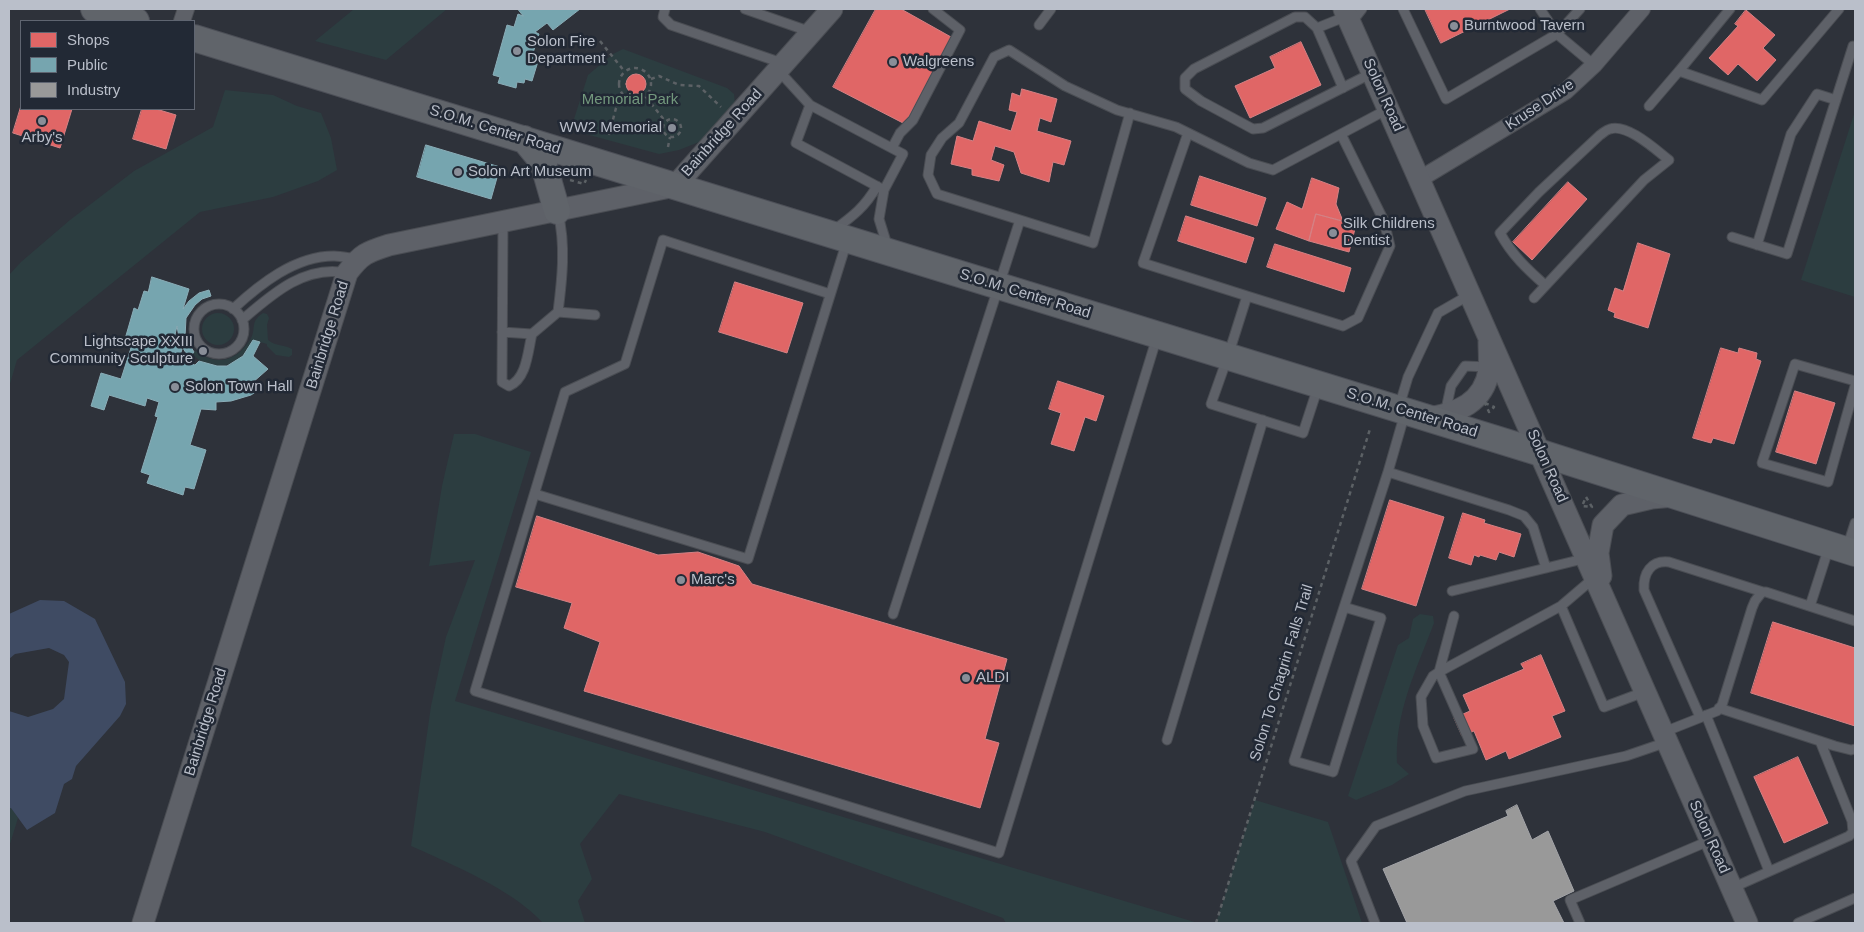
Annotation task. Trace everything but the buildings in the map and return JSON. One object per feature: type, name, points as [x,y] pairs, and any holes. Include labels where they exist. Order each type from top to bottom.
[{"type":"main road","points":[[94,9],[132,20]]},
{"type":"main road","name":"S.O.M. Center Road","points":[[195,38],[1420,414],[1844,550]]},
{"type":"main road","points":[[524,139],[543,162],[557,211]]},
{"type":"street","name":"Bainbridge Road","points":[[143,923],[352,266],[369,251],[388,245],[675,186],[832,9]]},
{"type":"street","name":"Kruse Drive","points":[[1420,179],[1561,94],[1594,65],[1642,9]]},
{"type":"street","name":"Solon Road","points":[[1351,14],[1389,109],[1747,923]]},
{"type":"street","points":[[1420,414],[1469,406],[1482,390],[1489,367],[1489,334]]},
{"type":"street","points":[[1604,596],[1598,553],[1603,525],[1622,505],[1652,498],[1674,496]]},
{"type":"lane","points":[[534,494],[748,560],[830,294],[839,236],[854,216],[880,188],[903,154],[810,105],[781,66],[671,25],[664,17],[665,9]]},
{"type":"lane","points":[[745,9],[811,32]]},
{"type":"lane","points":[[892,148],[900,134],[913,120],[960,30],[933,9]]},
{"type":"lane","points":[[1039,25],[1051,9]]},
{"type":"lane","points":[[1403,9],[1446,100],[1557,34],[1580,9]]},
{"type":"lane","points":[[1540,9],[1557,34],[1594,65]]},
{"type":"lane","points":[[1649,106],[1730,9]]},
{"type":"lane","points":[[1680,71],[1762,100],[1839,9]]},
{"type":"lane","points":[[1317,28],[1351,14]]},
{"type":"lane","points":[[1343,88],[1317,28],[1305,18],[1295,17],[1194,69],[1185,78],[1185,89],[1201,101],[1254,129],[1263,128],[1343,88],[1373,72]]},
{"type":"lane","points":[[1732,237],[1787,254],[1853,46]]},
{"type":"lane","points":[[1130,113],[1092,243],[937,194],[928,175],[931,155],[942,138],[959,122],[994,57],[1009,50],[1065,86],[1117,110],[1130,113],[1176,126],[1249,163],[1273,170],[1389,109]]},
{"type":"lane","points":[[1757,245],[1791,134],[1817,94],[1836,100]]},
{"type":"lane","points":[[810,105],[796,143],[880,188]]},
{"type":"lane","points":[[1534,298],[1644,180],[1669,160],[1642,139],[1624,129],[1612,128],[1600,135],[1538,192],[1524,210],[1513,218],[1500,233],[1508,248],[1523,265],[1546,285]]},
{"type":"lane","points":[[1188,133],[1143,264],[1343,326],[1358,318],[1390,246],[1384,222],[1341,134]]},
{"type":"lane","points":[[880,188],[878,222],[889,252]]},
{"type":"lane","points":[[503,221],[502,382],[509,386],[515,384],[521,376],[532,334],[558,312],[562,282],[562,229],[557,211]]},
{"type":"lane","points":[[893,614],[1020,220]]},
{"type":"lane","points":[[830,294],[664,240],[625,364],[565,392],[475,691],[999,852],[1158,335]]},
{"type":"lane","points":[[233,309],[286,268],[318,258],[334,256],[352,266]]},
{"type":"lane","points":[[242,320],[277,290],[293,282],[312,274],[352,266]]},
{"type":"lane","points":[[1344,607],[1380,618],[1332,772],[1294,761],[1344,607],[1388,472],[1420,414],[1408,377],[1438,312],[1471,294]]},
{"type":"lane","points":[[1247,296],[1211,404],[1303,433],[1318,384]]},
{"type":"lane","points":[[216,304],[233,309],[242,320],[244,328],[243,337],[239,344],[225,354],[209,352],[202,348],[196,341],[194,325],[202,311],[216,304]]},
{"type":"lane","points":[[558,312],[595,315]]},
{"type":"lane","points":[[502,332],[532,334]]},
{"type":"lane","points":[[1855,381],[1795,364],[1762,463],[1828,482],[1851,413],[1855,386]]},
{"type":"lane","points":[[1167,740],[1263,420]]},
{"type":"lane","points":[[1388,472],[1524,516],[1533,527],[1546,568]]},
{"type":"lane","points":[[1810,606],[1844,550],[1855,523]]},
{"type":"lane","points":[[1769,871],[1703,716],[1644,590],[1645,576],[1649,568],[1657,563],[1669,562],[1855,621]]},
{"type":"lane","points":[[1452,591],[1546,568],[1591,568]]},
{"type":"lane","points":[[1454,616],[1439,672],[1473,749],[1436,758],[1423,726],[1421,697],[1433,676],[1439,672],[1561,606],[1591,568]]},
{"type":"lane","points":[[1375,923],[1352,860],[1376,826],[1465,791],[1626,756],[1716,711],[1726,693],[1755,601],[1758,595],[1763,592]]},
{"type":"lane","points":[[1561,606],[1604,707],[1646,691]]},
{"type":"lane","points":[[1719,708],[1820,741],[1851,750],[1855,749]]},
{"type":"lane","points":[[1732,888],[1849,836],[1853,832],[1852,821],[1820,741]]},
{"type":"lane","points":[[1580,923],[1570,900],[1711,840]]},
{"type":"lane","points":[[1798,923],[1855,898]]},
{"type":"path","points":[[600,40],[625,72]]},
{"type":"path","points":[[637,68],[647,72],[651,79],[652,87],[646,97],[636,101],[624,96],[619,84],[620,78],[625,72],[637,68]]},
{"type":"path","points":[[651,79],[659,76],[679,85],[699,86],[724,109]]},
{"type":"path","points":[[609,135],[616,108],[624,96]]},
{"type":"path","points":[[646,97],[666,120]]},
{"type":"path","points":[[674,118],[681,124],[680,133],[675,137],[665,134],[662,129],[666,120],[674,118]]},
{"type":"path","points":[[668,147],[670,137]]},
{"type":"path","points":[[564,178],[584,184],[586,180]]},
{"type":"path","name":"Solon To Chagrin Falls Trail","points":[[1216,923],[1370,429]]},
{"type":"green space","points":[[354,9],[447,9],[386,60],[315,41]]},
{"type":"green space","name":"Memorial Park","points":[[623,49],[727,88],[734,94],[735,104],[704,140],[679,150],[659,154],[582,133],[574,119],[588,75],[613,54]]},
{"type":"green space","points":[[225,90],[273,95],[297,106],[321,113],[331,138],[337,170],[318,181],[273,197],[200,212],[17,360],[9,387],[9,275],[21,262],[70,220],[134,171],[213,127]]},
{"type":"green space","points":[[1855,111],[1855,297],[1801,280]]},
{"type":"green space","points":[[218,313],[224,314],[229,318],[233,323],[233,335],[229,340],[224,344],[218,345],[212,344],[207,340],[203,335],[202,329],[203,323],[207,318],[212,314]]},
{"type":"green space","points":[[263,313],[267,314],[269,318],[267,325],[268,340],[274,344],[292,349],[292,355],[289,357],[276,355],[267,344],[253,340],[242,356],[227,365],[210,365],[192,354],[196,351],[203,356],[218,360],[232,357],[250,340],[256,319]]},
{"type":"green space","points":[[454,434],[475,434],[531,452],[455,701],[1198,923],[1006,923],[1003,918],[765,832],[619,794],[580,844],[592,879],[578,901],[585,923],[543,923],[515,899],[499,889],[411,846],[431,706],[446,637],[475,560],[429,566],[442,486]]},
{"type":"green space","points":[[1420,614],[1433,616],[1434,623],[1408,691],[1399,727],[1397,763],[1409,774],[1392,785],[1356,800],[1348,796],[1398,645],[1409,638],[1413,619]]},
{"type":"green space","points":[[1255,800],[1328,822],[1362,923],[1216,923]]},
{"type":"green space","points":[[11,807],[18,818],[9,847],[9,808]]},
{"type":"water","points":[[40,600],[64,601],[95,619],[125,682],[126,704],[120,716],[76,766],[72,779],[64,784],[55,813],[27,830],[11,808],[9,808],[9,711],[28,717],[53,709],[64,699],[69,662],[64,655],[49,648],[15,654],[9,659],[9,614]]},
{"type":"place","name":"Burntwood Tavern","points":[[1454,26]]},
{"type":"place","name":"Solon Fire Department","points":[[517,51]]},
{"type":"place","name":"Walgreens","points":[[893,62]]},
{"type":"place","name":"Arby's","points":[[42,121]]},
{"type":"place","name":"WW2 Memorial","points":[[672,128]]},
{"type":"place","name":"Solon Art Museum","points":[[458,172]]},
{"type":"place","name":"Silk Childrens Dentist","points":[[1333,233]]},
{"type":"place","name":"Lightscape XXIII Community Sculpture","points":[[203,351]]},
{"type":"place","name":"Solon Town Hall","points":[[175,387]]},
{"type":"place","name":"Marc's","points":[[681,580]]},
{"type":"place","name":"ALDI","points":[[966,678]]}]
